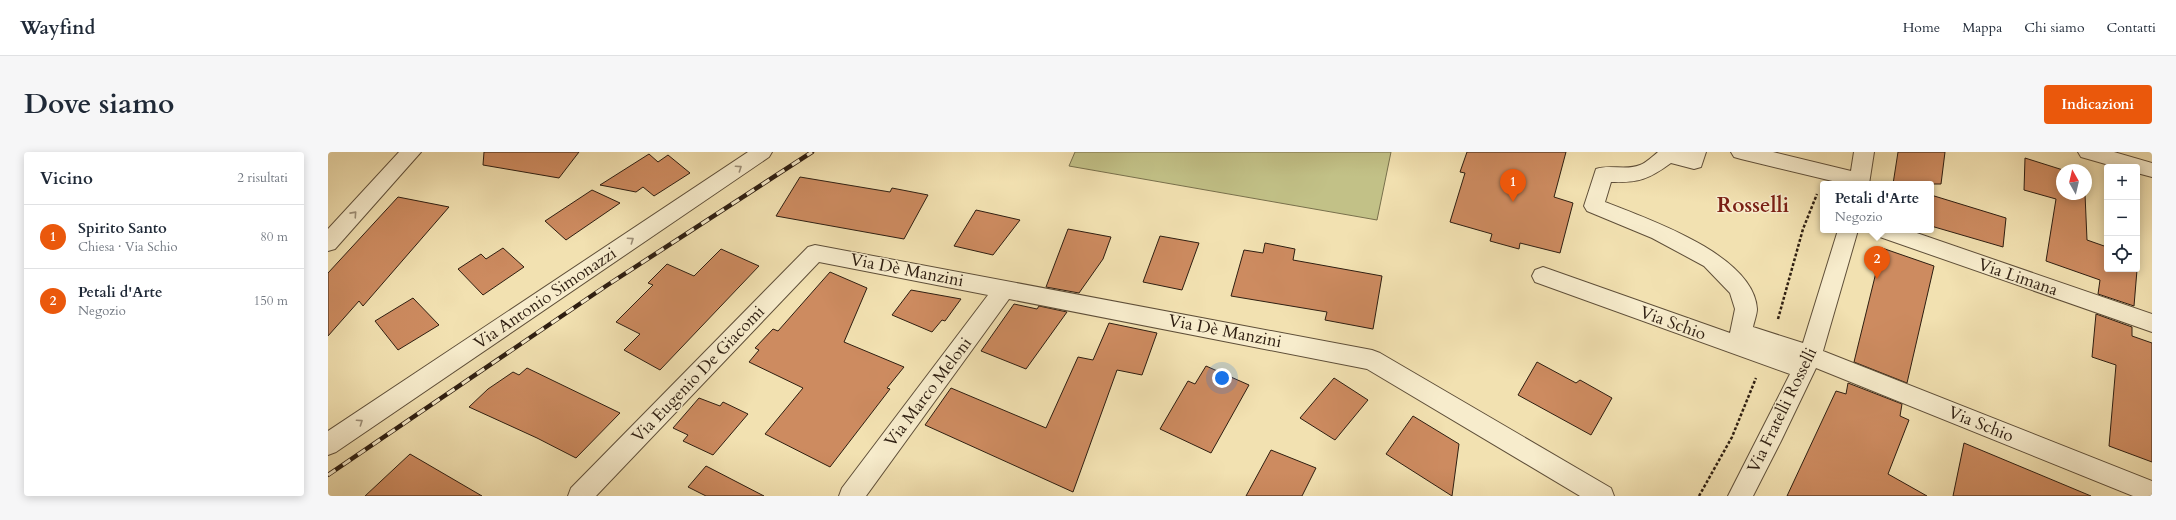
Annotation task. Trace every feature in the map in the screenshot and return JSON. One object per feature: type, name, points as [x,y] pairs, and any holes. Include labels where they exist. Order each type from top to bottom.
[{"type":"street","points":[[328,243],[411,152]]},
{"type":"street","name":"Via Antonio Simonazzi","points":[[328,444],[762,152]]},
{"type":"street","points":[[1696,152],[1694,162],[1668,155],[1645,172],[1622,176],[1603,174],[1594,206],[1659,232],[1711,260],[1740,289],[1746,309],[1741,332],[1771,341],[1807,362]]},
{"type":"street","points":[[1741,152],[1826,171],[1857,181]]},
{"type":"street","points":[[1860,181],[1864,152]]},
{"type":"street","points":[[2088,152],[2152,170]]},
{"type":"street","name":"Via Fratelli Rosselli","points":[[1740,496],[1773,434],[1807,362],[1847,233]]},
{"type":"street","name":"Via Limana","points":[[1893,233],[2152,323]]},
{"type":"street","name":"Via Dè Manzini","points":[[815,252],[1372,360],[1602,496]]},
{"type":"street","name":"Via Eugenio De Giacomi","points":[[580,496],[815,252]]},
{"type":"street","name":"Via Schio","points":[[1543,276],[1807,362],[2152,492]]},
{"type":"street","name":"Via Marco Meloni","points":[[851,496],[1005,288]]},
{"type":"shaded area","points":[[1075,152],[1391,152],[1377,220],[1069,166]]},
{"type":"building","points":[[484,152],[579,152],[559,178],[483,165]]},
{"type":"building","points":[[1467,152],[1566,152],[1554,197],[1573,203],[1560,253],[1520,243],[1519,249],[1490,241],[1492,234],[1450,222],[1465,173],[1460,172]]},
{"type":"building","points":[[1898,152],[1945,152],[1941,184],[1934,184],[1934,181],[1893,181]]},
{"type":"building","points":[[649,154],[658,162],[668,155],[690,173],[654,196],[643,187],[636,192],[600,185]]},
{"type":"building","points":[[2025,158],[2056,168],[2056,199],[2024,190]]},
{"type":"building","points":[[800,177],[890,192],[892,188],[928,195],[904,239],[776,216]]},
{"type":"building","points":[[592,190],[620,203],[566,240],[545,221]]},
{"type":"building","points":[[1934,196],[2006,218],[2003,247],[1934,227]]},
{"type":"building","points":[[398,197],[449,207],[363,306],[359,301],[328,336],[328,273]]},
{"type":"building","points":[[2056,199],[2085,200],[2087,240],[2104,246],[2104,272],[2137,272],[2134,306],[2098,294],[2100,280],[2046,261]]},
{"type":"building","points":[[976,210],[1020,220],[993,255],[954,246]]},
{"type":"building","points":[[1068,229],[1111,237],[1103,259],[1079,293],[1046,287]]},
{"type":"building","points":[[1160,236],[1199,243],[1182,290],[1143,282]]},
{"type":"building","points":[[1265,243],[1295,249],[1293,260],[1382,276],[1373,329],[1325,320],[1327,312],[1231,296],[1244,250],[1263,253]]},
{"type":"building","points":[[503,248],[524,267],[483,295],[458,269],[481,254],[486,259]]},
{"type":"building","points":[[1882,248],[1934,266],[1907,383],[1854,362]]},
{"type":"building","points":[[721,249],[759,266],[660,370],[624,350],[640,334],[616,322],[653,285],[648,283],[667,264],[694,276]]},
{"type":"building","points":[[830,272],[867,288],[844,342],[904,367],[887,388],[890,389],[830,467],[765,434],[803,388],[749,362],[759,350],[755,348],[773,329],[778,331]]},
{"type":"building","points":[[911,290],[961,299],[945,321],[942,320],[932,332],[892,315]]},
{"type":"building","points":[[413,298],[439,325],[398,350],[375,321]]},
{"type":"building","points":[[1014,304],[1037,309],[1039,306],[1067,312],[1026,369],[981,351]]},
{"type":"building","points":[[2096,314],[2132,327],[2132,336],[2152,343],[2152,462],[2109,446],[2116,365],[2092,357]]},
{"type":"building","points":[[1109,323],[1157,333],[1142,375],[1117,370],[1073,492],[925,425],[951,388],[1046,428],[1078,357],[1093,360]]},
{"type":"building","points":[[1537,362],[1576,383],[1580,380],[1612,398],[1591,435],[1518,395]]},
{"type":"building","points":[[1206,366],[1249,385],[1211,453],[1160,429],[1188,381],[1195,384]]},
{"type":"building","points":[[527,368],[620,413],[576,458],[537,438],[469,407],[488,389],[513,372],[519,375]]},
{"type":"building","points":[[1334,378],[1368,400],[1335,440],[1300,418]]},
{"type":"building","points":[[1848,383],[1902,404],[1900,416],[1909,420],[1888,474],[1927,496],[1787,496],[1836,391],[1846,394]]},
{"type":"building","points":[[699,398],[720,406],[723,402],[748,414],[713,455],[683,441],[688,435],[673,428]]},
{"type":"building","points":[[1413,416],[1459,444],[1452,496],[1386,454]]},
{"type":"building","points":[[1964,443],[2091,496],[1953,496]]},
{"type":"building","points":[[1271,450],[1316,468],[1302,496],[1246,496]]},
{"type":"building","points":[[410,454],[482,496],[365,496]]},
{"type":"building","points":[[706,466],[764,496],[706,496],[688,487]]},
{"type":"railway","points":[[328,475],[606,286],[812,152]]},
{"type":"place","name":"Spirito Santo","points":[[1513,202]]},
{"type":"place","name":"Petali d'Arte","points":[[1877,279]]},
{"type":"district","name":"Rosselli","points":[[1753,205]]}]
